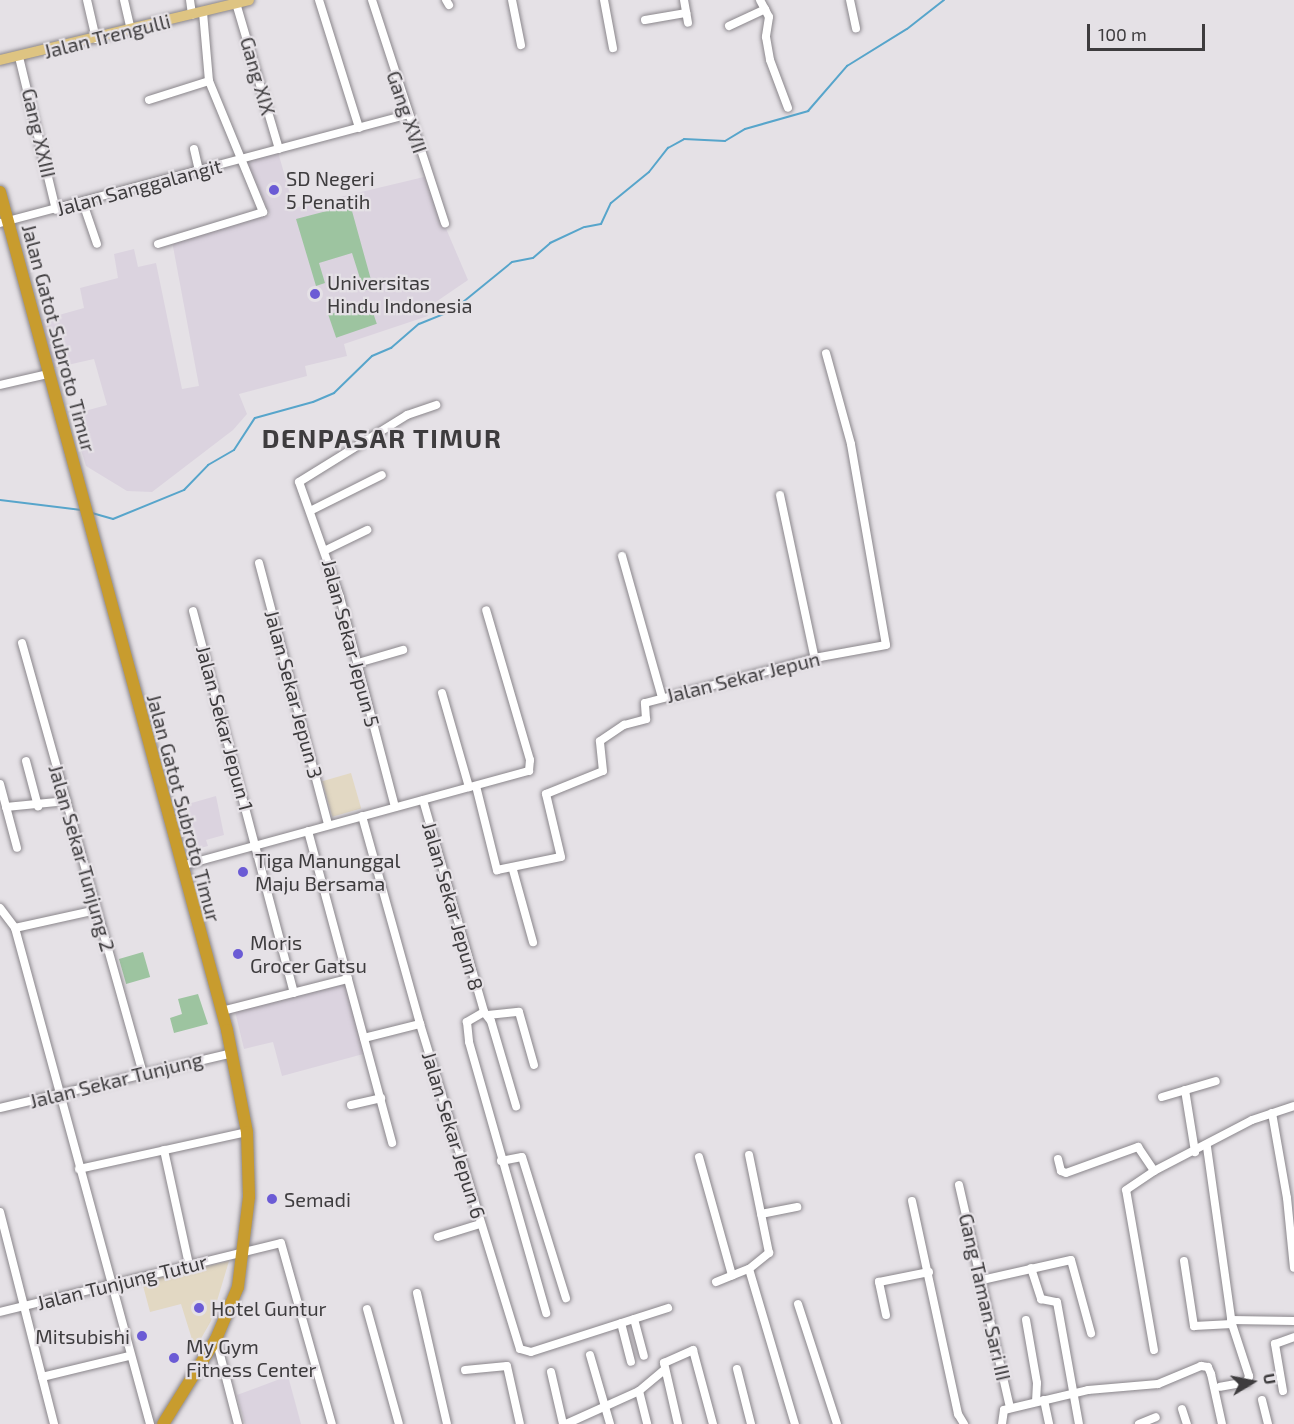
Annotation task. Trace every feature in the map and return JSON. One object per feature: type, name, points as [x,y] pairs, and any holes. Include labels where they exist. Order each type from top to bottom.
[{"type":"highway","name":"Jalan Gatot Subroto Timur","points":[[0,192],[4,222],[73,465],[179,866],[222,1011],[247,1132],[249,1186],[244,1251],[232,1307],[216,1339],[163,1424]]},
{"type":"main road","name":"Jalan Trengulli","points":[[0,60],[96,39],[249,0]]},
{"type":"street","points":[[87,0],[96,39]]},
{"type":"street","points":[[123,0],[131,30]]},
{"type":"street","name":"Jalan Sanggalangit","points":[[158,244],[261,215],[263,208],[240,159],[209,81],[198,13],[189,0]]},
{"type":"street","points":[[319,0],[359,128]]},
{"type":"street","name":"Gang XVII","points":[[372,0],[407,115],[445,223]]},
{"type":"street","points":[[512,0],[522,45]]},
{"type":"street","points":[[604,0],[613,48]]},
{"type":"street","points":[[684,0],[688,23]]},
{"type":"street","points":[[760,0],[765,9],[770,60],[788,108]]},
{"type":"street","points":[[850,0],[856,28]]},
{"type":"street","name":"Gang XIX","points":[[236,3],[279,149]]},
{"type":"street","points":[[729,26],[765,9]]},
{"type":"street","points":[[645,20],[687,13]]},
{"type":"street","name":"Gang XXIII","points":[[19,57],[56,210]]},
{"type":"street","points":[[149,100],[209,81]]},
{"type":"street","points":[[240,159],[407,115]]},
{"type":"street","points":[[194,149],[198,171]]},
{"type":"street","name":"Jalan Sanggalangit","points":[[4,222],[83,203],[240,159]]},
{"type":"street","points":[[83,203],[97,244]]},
{"type":"street","name":"Jalan Sekar Jepun","points":[[513,870],[561,857],[546,794],[603,771],[602,739],[624,725],[646,719],[645,703],[815,659],[886,645],[853,452],[826,353]]},
{"type":"street","points":[[0,385],[48,374]]},
{"type":"street","name":"Jalan Sekar Jepun 5","points":[[395,807],[326,550],[299,482],[407,415],[436,405]]},
{"type":"street","points":[[312,510],[382,475]]},
{"type":"street","points":[[780,495],[815,659]]},
{"type":"street","points":[[326,550],[367,530]]},
{"type":"street","points":[[622,556],[662,697]]},
{"type":"street","name":"Jalan Sekar Jepun 3","points":[[259,562],[328,825]]},
{"type":"street","points":[[179,866],[524,773],[531,767],[486,610]]},
{"type":"street","name":"Jalan Sekar Jepun 1","points":[[193,611],[294,993]]},
{"type":"street","name":"Jalan Sekar Tunjung 2","points":[[21,643],[143,1073]]},
{"type":"street","points":[[358,663],[403,650]]},
{"type":"street","points":[[442,693],[496,869],[500,872],[513,870],[533,942]]},
{"type":"street","points":[[26,761],[38,807]]},
{"type":"street","points":[[0,784],[17,848]]},
{"type":"street","name":"Jalan Sekar Jepun 8","points":[[423,800],[516,1106]]},
{"type":"street","points":[[6,807],[29,803],[38,807],[67,801]]},
{"type":"street","name":"Jalan Sekar Jepun 6","points":[[362,816],[420,1024],[480,1224],[523,1353],[668,1308]]},
{"type":"street","points":[[308,831],[392,1143]]},
{"type":"street","points":[[0,908],[15,928],[129,1356],[150,1424]]},
{"type":"street","points":[[15,928],[97,910]]},
{"type":"street","points":[[222,1011],[348,979]]},
{"type":"street","points":[[534,1065],[519,1012],[486,1013],[467,1022],[467,1033],[501,1161],[546,1312]]},
{"type":"street","points":[[364,1038],[420,1024]]},
{"type":"street","name":"Jalan Sekar Tunjung","points":[[2,1108],[232,1053]]},
{"type":"street","points":[[1162,1097],[1216,1081]]},
{"type":"street","points":[[1185,1090],[1195,1152]]},
{"type":"street","points":[[0,1097],[2,1108]]},
{"type":"street","points":[[351,1105],[381,1098]]},
{"type":"street","points":[[1154,1350],[1125,1196],[1128,1188],[1154,1171],[1207,1147],[1272,1113],[1294,1106]]},
{"type":"street","points":[[1272,1113],[1287,1198],[1294,1268]]},
{"type":"street","points":[[79,1169],[247,1132]]},
{"type":"street","points":[[1058,1159],[1061,1171],[1066,1173],[1138,1147],[1154,1171]]},
{"type":"street","points":[[1207,1147],[1232,1322],[1249,1380],[1220,1386]]},
{"type":"street","points":[[164,1150],[189,1265]]},
{"type":"street","points":[[716,1282],[748,1269],[769,1253],[749,1155]]},
{"type":"street","points":[[501,1161],[522,1157],[566,1298]]},
{"type":"street","points":[[699,1157],[732,1275]]},
{"type":"street","name":"Gang Taman Sari III","points":[[959,1185],[1010,1408]]},
{"type":"street","points":[[912,1201],[958,1414],[964,1424]]},
{"type":"street","points":[[761,1214],[797,1207]]},
{"type":"street","points":[[0,1212],[54,1424]]},
{"type":"street","points":[[438,1237],[480,1224]]},
{"type":"street","name":"Jalan Tunjung Tutur","points":[[0,1312],[275,1243],[285,1248],[333,1424]]},
{"type":"street","points":[[982,1280],[1071,1260],[1091,1333]]},
{"type":"street","points":[[1184,1261],[1194,1326],[1232,1322],[1294,1321]]},
{"type":"street","points":[[1031,1268],[1041,1299],[1057,1302],[1079,1424]]},
{"type":"street","points":[[748,1269],[795,1424]]},
{"type":"street","points":[[886,1314],[879,1282],[929,1272]]},
{"type":"street","points":[[417,1293],[447,1424]]},
{"type":"street","points":[[798,1304],[837,1424]]},
{"type":"street","points":[[367,1309],[399,1424]]},
{"type":"street","points":[[634,1319],[644,1356]]},
{"type":"street","points":[[1026,1320],[1040,1401],[1049,1424]]},
{"type":"street","points":[[621,1323],[631,1362]]},
{"type":"street","points":[[1283,1392],[1275,1344],[1294,1337]]},
{"type":"street","points":[[216,1339],[238,1424]]},
{"type":"street","points":[[678,1424],[663,1371],[666,1360],[694,1352],[713,1424]]},
{"type":"street","points":[[590,1354],[610,1424]]},
{"type":"street","points":[[42,1377],[129,1356]]},
{"type":"street","points":[[465,1370],[507,1366],[520,1424]]},
{"type":"street","points":[[1002,1424],[1002,1412],[1010,1408],[1074,1393],[1158,1384],[1208,1367],[1222,1424]]},
{"type":"street","points":[[737,1369],[751,1424]]},
{"type":"street","points":[[551,1372],[565,1424],[604,1404],[639,1391],[663,1371]]},
{"type":"street","points":[[639,1391],[647,1424]]},
{"type":"street","points":[[1262,1400],[1268,1424]]},
{"type":"street","points":[[1182,1409],[1187,1424]]},
{"type":"street","points":[[1139,1424],[1156,1417]]},
{"type":"shaded area","name":"Universitas Hindu Indonesia","points":[[278,152],[294,208],[424,177],[468,280],[427,308],[428,316],[344,344],[347,356],[305,366],[307,376],[239,394],[247,414],[233,430],[152,492],[127,491],[86,466],[70,415],[107,405],[94,359],[54,368],[41,320],[84,308],[80,288],[118,278],[114,254],[134,249],[138,267],[156,263],[182,389],[199,386],[172,241],[270,215],[246,161]]},
{"type":"shaded area","points":[[351,773],[361,809],[332,817],[322,781]]},
{"type":"shaded area","points":[[216,796],[224,835],[206,840],[208,846],[193,850],[181,806]]},
{"type":"shaded area","points":[[346,982],[367,1053],[282,1076],[273,1042],[244,1049],[235,1011]]},
{"type":"shaded area","name":"Hotel Guntur","points":[[229,1261],[211,1321],[195,1349],[181,1304],[150,1312],[142,1282]]},
{"type":"shaded area","points":[[288,1376],[301,1424],[245,1424],[237,1395]]},
{"type":"green space","points":[[346,206],[352,211],[373,287],[364,291],[352,253],[319,263],[325,283],[316,286],[296,219]]},
{"type":"green space","points":[[369,301],[377,324],[336,338],[328,315]]},
{"type":"green space","points":[[143,952],[150,977],[126,984],[119,959]]},
{"type":"green space","points":[[198,994],[208,1024],[174,1033],[170,1018],[182,1014],[178,999]]},
{"type":"waterway","points":[[92,513],[113,519],[184,490],[208,465],[234,450],[255,418],[313,402],[334,393],[372,356],[391,348],[419,324],[452,311],[512,262],[533,258],[550,243],[585,227],[601,224],[611,203],[649,172],[668,148],[684,139],[725,141],[745,129],[808,111],[847,66],[907,29],[944,0]]},
{"type":"waterway","points":[[0,500],[81,510]]},
{"type":"place","name":"SD Negeri 5 Penatih","points":[[274,190]]},
{"type":"place","name":"Universitas Hindu Indonesia","points":[[315,294]]},
{"type":"place","name":"Tiga Manunggal Maju Bersama","points":[[243,872]]},
{"type":"place","name":"Moris Grocer Gatsu","points":[[238,954]]},
{"type":"place","name":"Semadi","points":[[272,1199]]},
{"type":"place","name":"Hotel Guntur","points":[[199,1308]]},
{"type":"place","name":"Mitsubishi","points":[[142,1336]]},
{"type":"place","name":"My Gym Fitness Center","points":[[174,1358]]},
{"type":"district","name":"DENPASAR TIMUR","points":[[382,438]]}]
